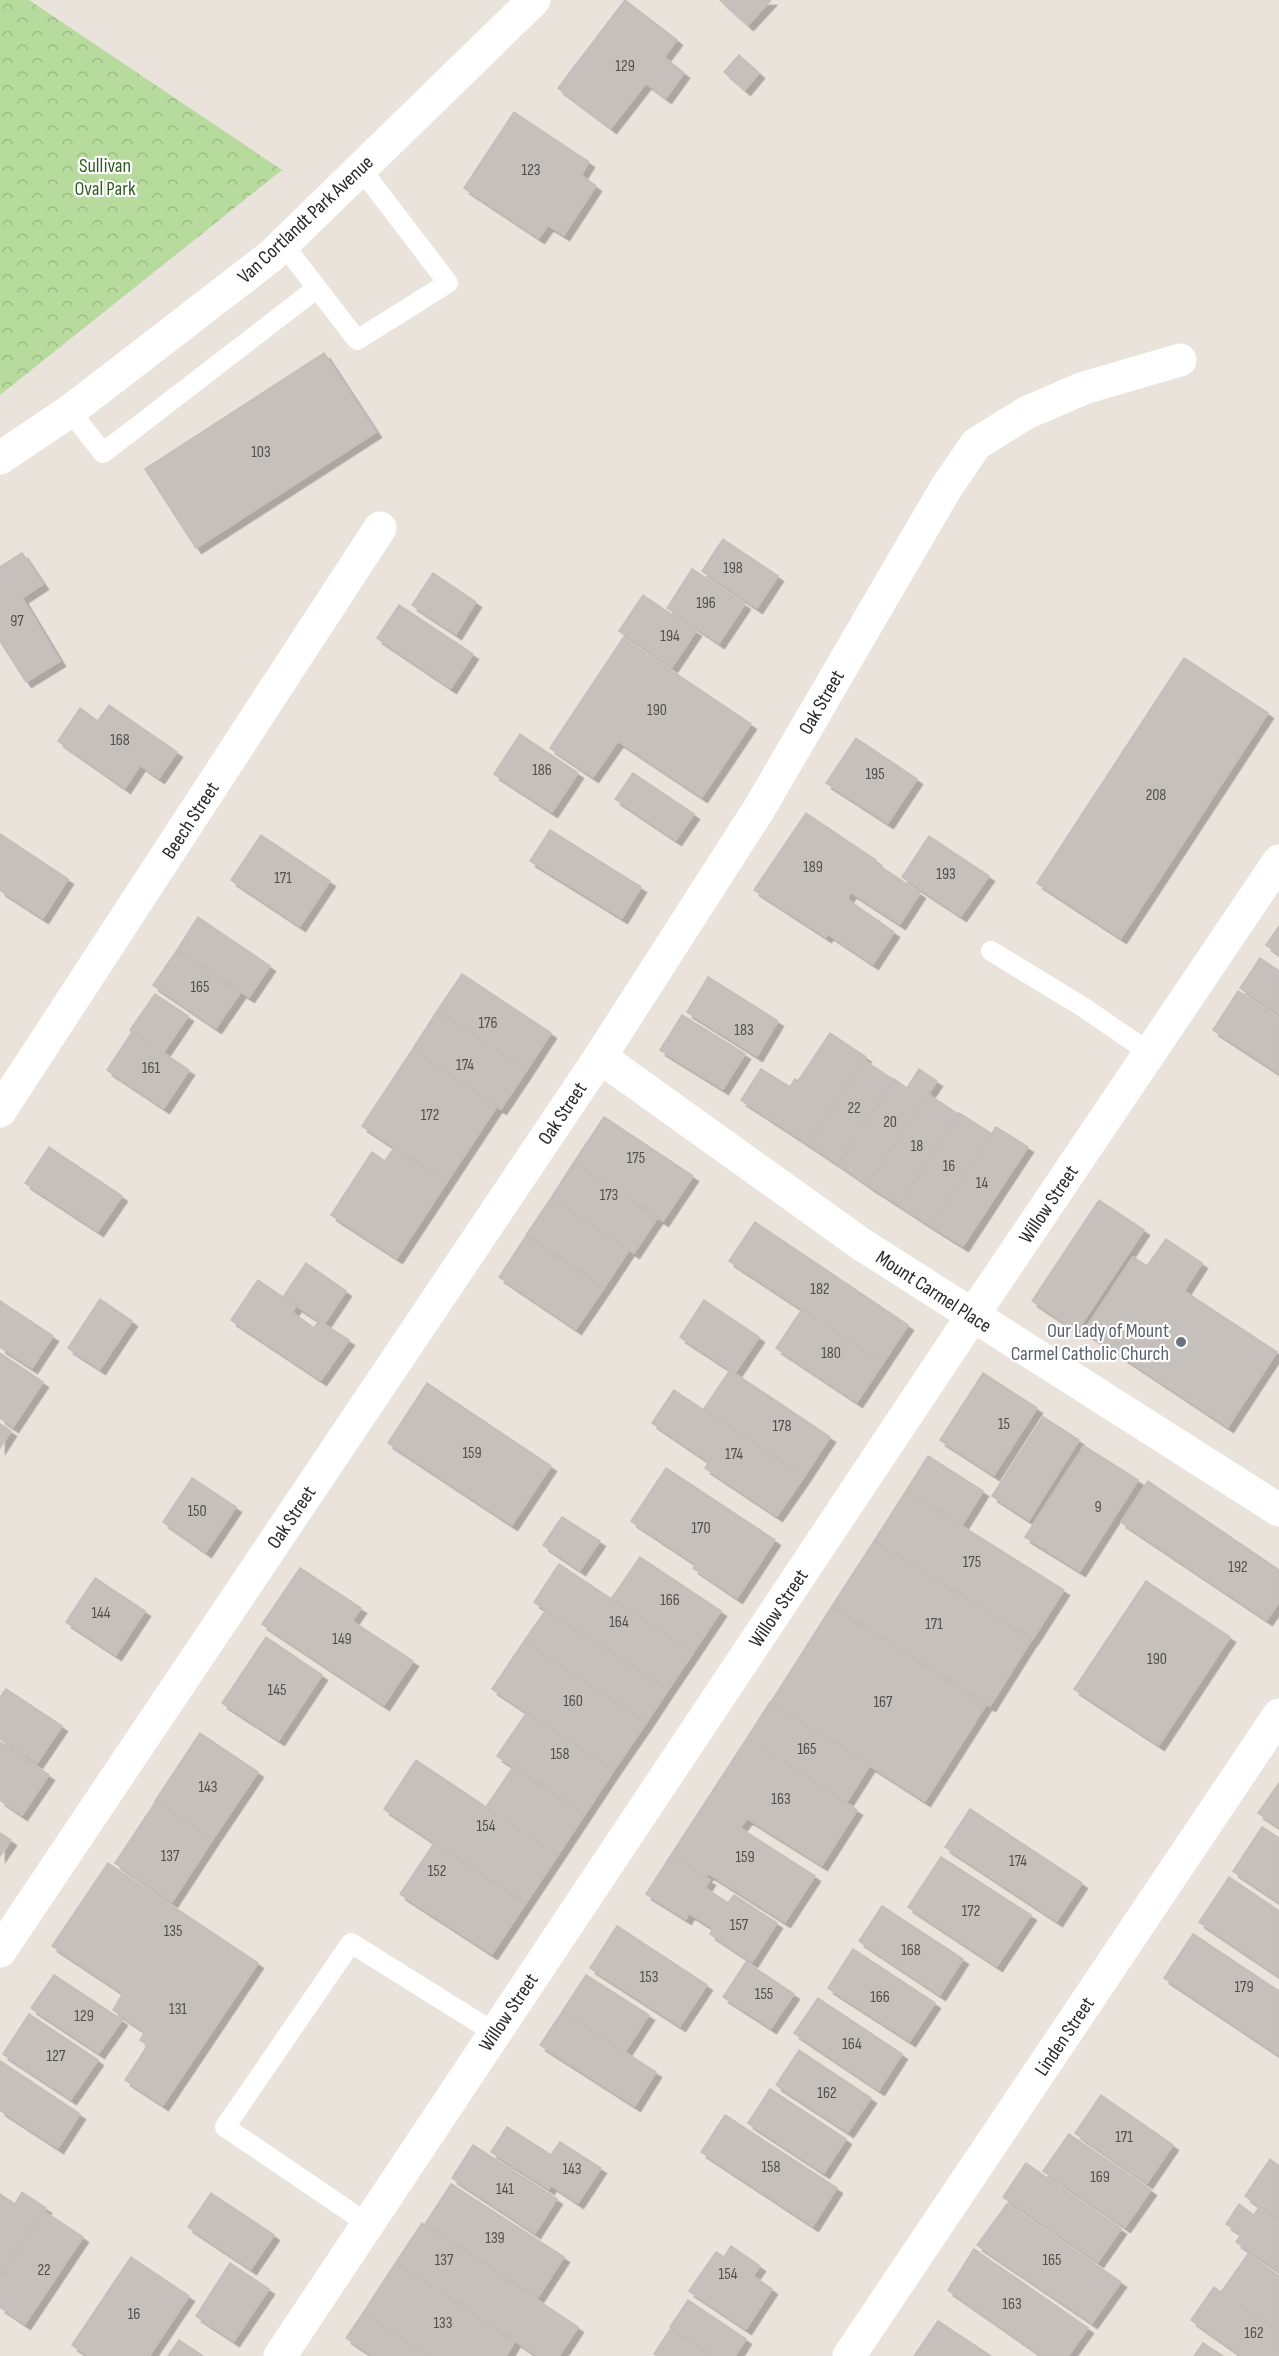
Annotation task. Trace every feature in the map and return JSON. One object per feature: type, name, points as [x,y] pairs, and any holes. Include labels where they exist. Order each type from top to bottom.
[{"type":"street","name":"Van Cortlandt Park Avenue","points":[[0,458],[70,411],[271,256],[534,0]]},
{"type":"street","name":"Oak Street","points":[[0,1951],[600,1056],[759,809],[946,488],[976,444],[1026,413],[1084,388],[1180,360]]},
{"type":"street","name":"Beech Street","points":[[0,1111],[380,528]]},
{"type":"street","name":"Willow Street","points":[[280,2356],[1279,861]]},
{"type":"street","name":"Mount Carmel Place","points":[[600,1056],[861,1244],[1279,1510]]},
{"type":"street","name":"Linden Street","points":[[849,2356],[1279,1715]]},
{"type":"lane","points":[[283,244],[357,340],[448,283],[361,169]]},
{"type":"lane","points":[[70,411],[104,453],[317,288]]},
{"type":"lane","points":[[991,951],[1083,1007],[1150,1053]]},
{"type":"lane","points":[[368,2224],[225,2127],[351,1943],[495,2033]]},
{"type":"green space","name":"Sullivan Oval Park","points":[[0,0],[29,0],[282,170],[0,395]]},
{"type":"building","points":[[625,0],[677,40],[664,57],[684,73],[666,98],[646,83],[611,128],[558,88]]},
{"type":"building","points":[[720,0],[771,0],[748,25]]},
{"type":"building","points":[[739,55],[759,73],[745,90],[724,72]]},
{"type":"building","points":[[514,112],[589,162],[581,175],[596,186],[564,235],[548,225],[539,238],[464,188]]},
{"type":"building","points":[[324,353],[376,432],[196,548],[145,469]]},
{"type":"building","points":[[723,539],[778,576],[757,608],[702,571]]},
{"type":"building","points":[[22,553],[43,584],[22,598],[60,661],[26,682],[0,641],[0,567]]},
{"type":"building","points":[[692,569],[745,604],[719,643],[667,608]]},
{"type":"building","points":[[433,573],[476,602],[456,634],[412,605]]},
{"type":"building","points":[[643,595],[696,631],[672,667],[619,631]]},
{"type":"building","points":[[399,605],[473,654],[451,688],[377,638]]},
{"type":"building","points":[[623,638],[751,724],[702,797],[618,741],[593,777],[550,748]]},
{"type":"building","points":[[1184,658],[1268,713],[1121,938],[1037,883]]},
{"type":"building","points":[[109,705],[177,752],[159,778],[140,765],[125,788],[58,741],[80,708],[98,721]]},
{"type":"building","points":[[520,734],[578,773],[552,812],[494,774]]},
{"type":"building","points":[[856,738],[917,779],[888,823],[826,783]]},
{"type":"building","points":[[633,773],[694,814],[676,840],[615,799]]},
{"type":"building","points":[[806,813],[920,893],[900,924],[851,892],[847,899],[894,932],[873,964],[828,934],[826,937],[754,890]]},
{"type":"building","points":[[550,830],[641,887],[622,918],[530,861]]},
{"type":"building","points":[[0,834],[68,879],[43,918],[0,890]]},
{"type":"building","points":[[261,835],[330,881],[300,926],[231,880]]},
{"type":"building","points":[[929,836],[989,876],[961,916],[902,877]]},
{"type":"building","points":[[198,917],[270,966],[249,997],[177,950]]},
{"type":"building","points":[[1279,926],[1279,954],[1266,945]]},
{"type":"building","points":[[177,950],[240,993],[216,1028],[153,985]]},
{"type":"building","points":[[1260,958],[1279,971],[1279,1014],[1240,988]]},
{"type":"building","points":[[462,974],[551,1033],[527,1070],[437,1011]]},
{"type":"building","points":[[708,977],[778,1021],[757,1056],[687,1012]]},
{"type":"building","points":[[1238,991],[1279,1018],[1279,1073],[1213,1030]]},
{"type":"building","points":[[155,994],[188,1016],[163,1053],[130,1030]]},
{"type":"building","points":[[437,1011],[527,1070],[501,1109],[412,1050]]},
{"type":"building","points":[[682,1015],[745,1054],[723,1089],[660,1050]]},
{"type":"building","points":[[132,1032],[189,1070],[164,1108],[107,1070]]},
{"type":"building","points":[[830,1033],[866,1057],[808,1144],[741,1100],[761,1069],[790,1087],[795,1079],[798,1081]]},
{"type":"building","points":[[412,1050],[497,1106],[447,1182],[362,1126]]},
{"type":"building","points":[[864,1060],[894,1080],[838,1164],[808,1144]]},
{"type":"building","points":[[919,1069],[937,1081],[868,1185],[838,1164],[894,1079],[907,1088]]},
{"type":"building","points":[[928,1094],[958,1114],[899,1205],[868,1185]]},
{"type":"building","points":[[959,1113],[992,1134],[931,1226],[899,1205]]},
{"type":"building","points":[[604,1117],[693,1176],[663,1221],[574,1162]]},
{"type":"building","points":[[996,1127],[1028,1147],[963,1246],[931,1226]]},
{"type":"building","points":[[49,1147],[122,1196],[98,1231],[25,1183]]},
{"type":"building","points":[[394,1148],[447,1182],[397,1258],[331,1215],[372,1152],[385,1161]]},
{"type":"building","points":[[574,1162],[658,1217],[634,1253],[551,1198]]},
{"type":"building","points":[[551,1198],[629,1250],[604,1288],[526,1235]]},
{"type":"building","points":[[1099,1200],[1144,1230],[1077,1331],[1032,1301]]},
{"type":"building","points":[[755,1222],[908,1325],[883,1363],[729,1261]]},
{"type":"building","points":[[526,1236],[604,1288],[576,1329],[499,1277]]},
{"type":"building","name":"Our Lady of Mount Carmel Catholic Church","points":[[1166,1239],[1202,1263],[1184,1291],[1277,1352],[1228,1427],[1084,1331],[1133,1257],[1147,1266]]},
{"type":"building","points":[[306,1263],[346,1291],[324,1324],[283,1297]]},
{"type":"building","points":[[258,1280],[296,1306],[292,1312],[314,1328],[319,1321],[349,1340],[321,1380],[231,1320]]},
{"type":"building","points":[[100,1299],[132,1321],[100,1369],[68,1348]]},
{"type":"building","points":[[704,1300],[759,1337],[735,1373],[680,1337]]},
{"type":"building","points":[[0,1301],[53,1336],[32,1368],[0,1347]]},
{"type":"building","points":[[802,1309],[883,1363],[857,1402],[776,1348]]},
{"type":"building","points":[[0,1353],[43,1382],[13,1427],[0,1418]]},
{"type":"building","points":[[730,1370],[830,1437],[804,1477],[703,1410]]},
{"type":"building","points":[[983,1373],[1037,1408],[994,1475],[940,1440]]},
{"type":"building","points":[[427,1383],[551,1466],[512,1525],[388,1443]]},
{"type":"building","points":[[674,1390],[804,1477],[777,1516],[705,1468],[709,1462],[652,1423]]},
{"type":"building","points":[[1043,1417],[1079,1440],[1029,1520],[992,1496]]},
{"type":"building","points":[[0,1424],[11,1431],[0,1448]]},
{"type":"building","points":[[1084,1446],[1138,1480],[1080,1571],[1025,1537]]},
{"type":"building","points":[[928,1456],[983,1491],[962,1525],[906,1491]]},
{"type":"building","points":[[666,1468],[775,1540],[737,1598],[693,1568],[696,1564],[631,1521]]},
{"type":"building","points":[[192,1478],[236,1507],[206,1552],[163,1522]]},
{"type":"building","points":[[1148,1481],[1279,1570],[1279,1602],[1267,1620],[1121,1522]]},
{"type":"building","points":[[906,1491],[1064,1590],[1032,1640],[874,1541]]},
{"type":"building","points":[[562,1517],[600,1541],[580,1570],[543,1545]]},
{"type":"building","points":[[874,1541],[1032,1639],[990,1706],[832,1606]]},
{"type":"building","points":[[640,1557],[721,1611],[693,1653],[611,1599]]},
{"type":"building","points":[[559,1564],[693,1653],[668,1690],[534,1602]]},
{"type":"building","points":[[300,1568],[361,1608],[352,1621],[413,1661],[384,1705],[262,1624]]},
{"type":"building","points":[[95,1578],[145,1611],[116,1655],[66,1622]]},
{"type":"building","points":[[1146,1581],[1230,1637],[1159,1745],[1074,1689]]},
{"type":"building","points":[[832,1606],[986,1705],[925,1801],[771,1702]]},
{"type":"building","points":[[546,1610],[668,1690],[647,1722],[524,1641]]},
{"type":"building","points":[[266,1637],[322,1675],[279,1740],[222,1703]]},
{"type":"building","points":[[524,1641],[647,1722],[614,1770],[492,1689]]},
{"type":"building","points":[[6,1689],[62,1726],[37,1763],[0,1739],[0,1697]]},
{"type":"building","points":[[770,1702],[870,1765],[846,1803],[747,1738]]},
{"type":"building","points":[[527,1712],[614,1770],[585,1814],[497,1756]]},
{"type":"building","points":[[200,1733],[258,1772],[213,1839],[155,1801]]},
{"type":"building","points":[[747,1738],[857,1810],[822,1865],[747,1818],[740,1828],[815,1876],[785,1922],[708,1873],[706,1877],[671,1855]]},
{"type":"building","points":[[0,1742],[49,1775],[22,1815],[0,1800]]},
{"type":"building","points":[[416,1760],[558,1855],[526,1903],[384,1809]]},
{"type":"building","points":[[513,1767],[585,1814],[558,1855],[486,1807]]},
{"type":"building","points":[[1279,1783],[1279,1827],[1258,1813]]},
{"type":"building","points":[[156,1801],[213,1839],[172,1902],[115,1863]]},
{"type":"building","points":[[970,1809],[1082,1883],[1057,1921],[945,1847]]},
{"type":"building","points":[[1262,1827],[1279,1838],[1279,1902],[1233,1871]]},
{"type":"building","points":[[0,1833],[11,1840],[0,1856]]},
{"type":"building","points":[[434,1843],[526,1903],[492,1954],[400,1894]]},
{"type":"building","points":[[671,1855],[710,1880],[705,1888],[728,1903],[734,1895],[777,1923],[752,1962],[710,1934],[713,1928],[689,1913],[686,1919],[646,1894]]},
{"type":"building","points":[[941,1857],[1031,1915],[997,1966],[908,1907]]},
{"type":"building","points":[[108,1863],[258,1963],[163,2105],[125,2080],[148,2045],[140,2040],[145,2032],[113,2010],[123,1993],[52,1946]]},
{"type":"building","points":[[1229,1877],[1279,1911],[1279,1976],[1199,1922]]},
{"type":"building","points":[[882,1906],[963,1959],[940,1995],[859,1941]]},
{"type":"building","points":[[617,1926],[707,1985],[680,2026],[590,1968]]},
{"type":"building","points":[[1193,1934],[1279,1991],[1279,2055],[1164,1978]]},
{"type":"building","points":[[853,1949],[935,2003],[910,2041],[828,1988]]},
{"type":"building","points":[[746,1962],[794,1994],[771,2028],[723,1997]]},
{"type":"building","points":[[54,1975],[122,2020],[99,2053],[31,2008]]},
{"type":"building","points":[[586,1975],[649,2015],[625,2052],[562,2012]]},
{"type":"building","points":[[818,1998],[902,2054],[879,2090],[794,2033]]},
{"type":"building","points":[[562,2012],[656,2072],[635,2106],[540,2045]]},
{"type":"building","points":[[29,2014],[98,2060],[71,2099],[3,2054]]},
{"type":"building","points":[[799,2050],[871,2098],[848,2132],[776,2085]]},
{"type":"building","points":[[0,2061],[80,2114],[58,2148],[0,2110]]},
{"type":"building","points":[[770,2089],[846,2139],[824,2173],[748,2123]]},
{"type":"building","points":[[1101,2095],[1173,2145],[1147,2183],[1075,2133]]},
{"type":"building","points":[[725,2115],[837,2188],[813,2226],[701,2152]]},
{"type":"building","points":[[507,2127],[551,2155],[560,2142],[601,2168],[578,2203],[551,2185],[549,2189],[491,2152]]},
{"type":"building","points":[[1069,2134],[1151,2190],[1125,2227],[1043,2171]]},
{"type":"building","points":[[473,2145],[557,2199],[535,2233],[452,2178]]},
{"type":"building","points":[[1270,2159],[1279,2166],[1279,2220],[1245,2196]]},
{"type":"building","points":[[1026,2163],[1121,2229],[1098,2262],[1003,2197]]},
{"type":"building","points":[[451,2184],[564,2257],[538,2297],[425,2224]]},
{"type":"building","points":[[22,2192],[46,2208],[0,2277],[0,2194],[15,2204]]},
{"type":"building","points":[[211,2193],[274,2235],[251,2269],[188,2227]]},
{"type":"building","points":[[1007,2204],[1121,2282],[1092,2323],[977,2245]]},
{"type":"building","points":[[1239,2204],[1254,2215],[1260,2206],[1279,2220],[1279,2271],[1236,2242],[1241,2234],[1226,2224]]},
{"type":"building","points":[[44,2211],[83,2237],[25,2324],[0,2307],[0,2277]]},
{"type":"building","points":[[422,2223],[578,2327],[559,2356],[538,2356],[396,2262]]},
{"type":"building","points":[[731,2246],[760,2266],[753,2276],[772,2289],[746,2329],[689,2291],[716,2252],[724,2257]]},
{"type":"building","points":[[974,2249],[1088,2328],[1068,2356],[1041,2355],[948,2290]]},
{"type":"building","points":[[1248,2254],[1279,2276],[1279,2333],[1221,2292]]},
{"type":"building","points":[[131,2257],[189,2296],[149,2356],[89,2356],[72,2345]]},
{"type":"building","points":[[396,2262],[515,2341],[506,2356],[428,2356],[363,2313]]},
{"type":"building","points":[[230,2263],[269,2289],[234,2341],[196,2316]]},
{"type":"building","points":[[1214,2287],[1279,2333],[1279,2356],[1242,2356],[1191,2320]]},
{"type":"building","points":[[688,2300],[746,2339],[735,2356],[714,2356],[670,2327]]},
{"type":"building","points":[[363,2313],[428,2356],[373,2356],[346,2338]]},
{"type":"building","points":[[938,2321],[991,2356],[914,2356]]},
{"type":"building","points":[[671,2328],[714,2356],[658,2356],[654,2354]]},
{"type":"building","points":[[179,2340],[203,2356],[168,2356]]},
{"type":"building","points":[[1203,2343],[1223,2356],[1194,2356]]},
{"type":"place","name":"Our Lady of Mount Carmel Catholic Church","points":[[1181,1342]]}]
